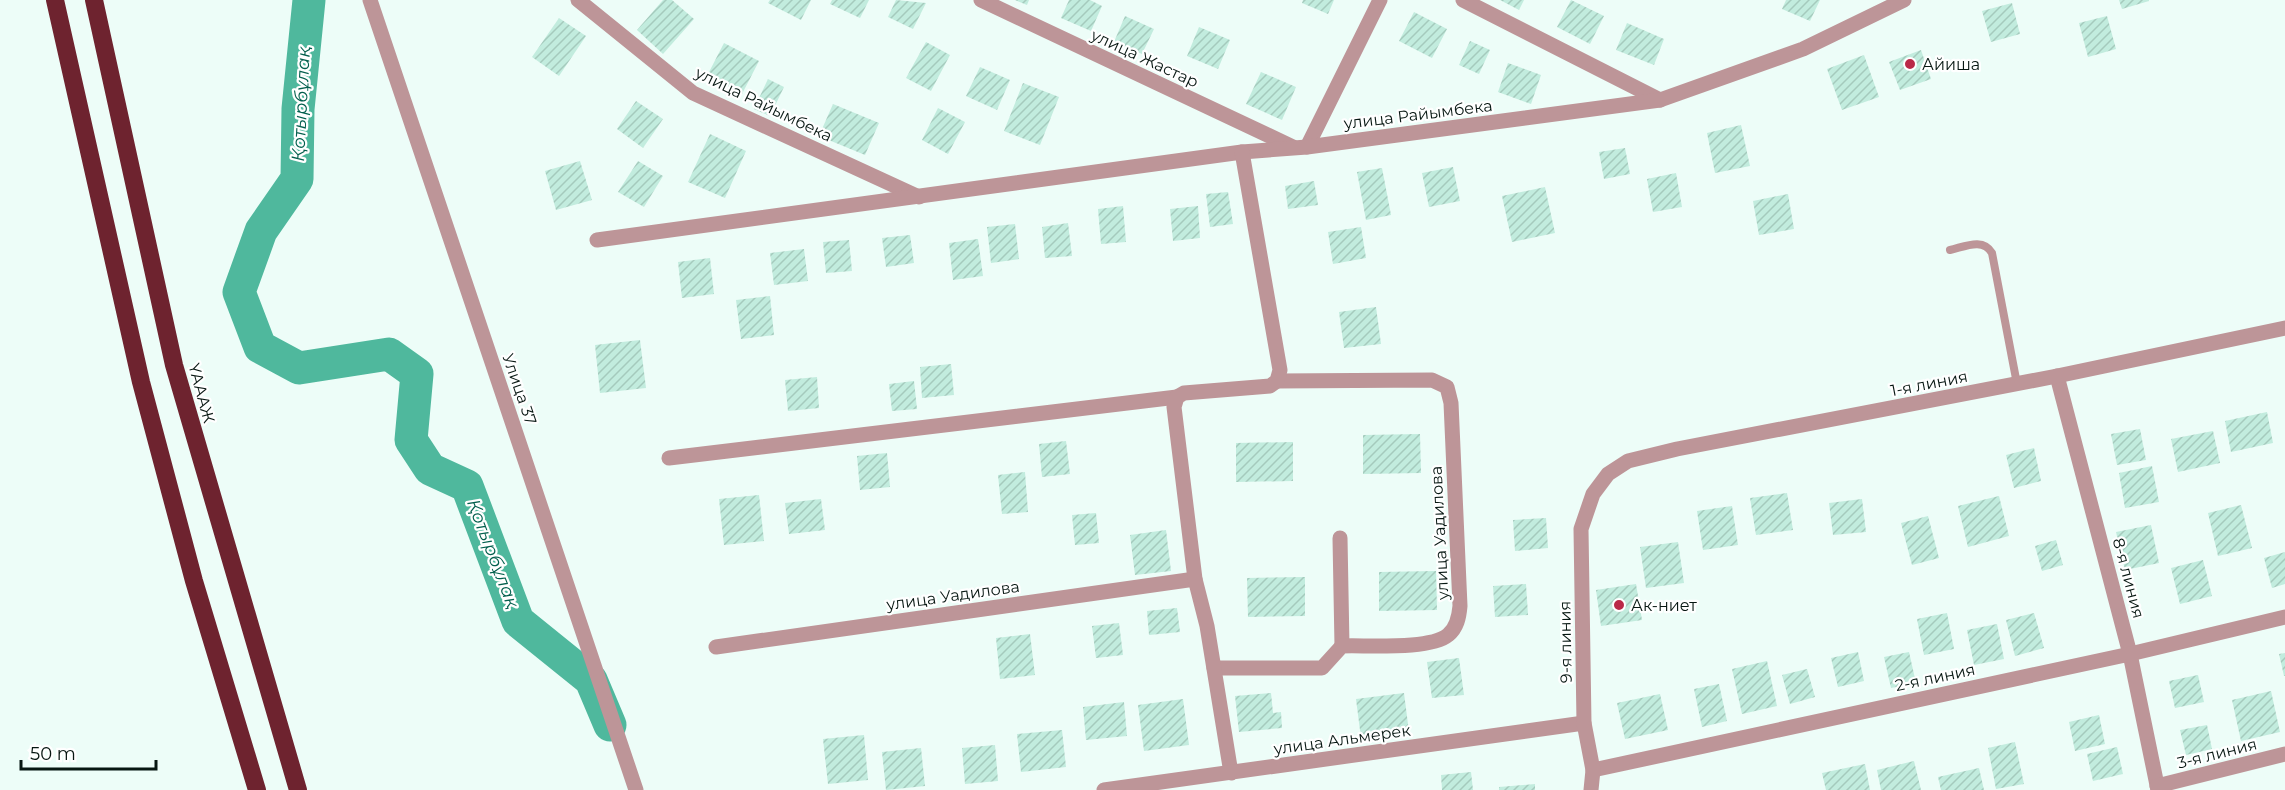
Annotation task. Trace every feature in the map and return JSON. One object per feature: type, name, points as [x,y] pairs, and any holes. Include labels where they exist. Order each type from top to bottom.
[{"type":"highway","points":[[55,0],[141,382],[224,687],[257,790]]},
{"type":"highway","name":"ҮАААЖ","points":[[94,0],[174,365],[298,790]]},
{"type":"street","name":"Улица 37","points":[[370,0],[636,790]]},
{"type":"street","name":"улица Райымбека","points":[[578,0],[693,93],[919,197]]},
{"type":"street","name":"улица Жастар","points":[[981,0],[1301,147]]},
{"type":"street","points":[[1301,147],[1380,0]]},
{"type":"street","points":[[1463,0],[1660,100]]},
{"type":"street","name":"улица Райымбека","points":[[597,240],[1242,152],[1301,147],[1660,100],[1803,49],[1904,0]]},
{"type":"street","points":[[669,458],[1177,398],[1193,392],[1270,386],[1278,381],[1280,370],[1242,152]]},
{"type":"street","name":"1-я линия","points":[[1593,494],[1608,474],[1628,461],[1677,449],[2017,384],[2285,328]]},
{"type":"street","name":"8-я линия","points":[[2057,376],[2130,654],[2158,788]]},
{"type":"street","name":"улица Уадилова","points":[[1278,381],[1432,380],[1446,387],[1451,403],[1460,606],[1458,622],[1448,635],[1433,643],[1342,646]]},
{"type":"street","points":[[1177,398],[1174,407],[1195,579],[1214,668],[1231,773]]},
{"type":"street","name":"9-я линия","points":[[1591,790],[1593,770],[1584,723],[1581,529],[1593,494]]},
{"type":"street","points":[[1214,668],[1322,668],[1342,646],[1340,538]]},
{"type":"street","name":"улица Уадилова","points":[[716,647],[1195,579]]},
{"type":"street","name":"2-я линия","points":[[1593,770],[2130,654],[2285,616]]},
{"type":"street","name":"улица Альмерек","points":[[1104,790],[1584,723]]},
{"type":"street","name":"3-я линия","points":[[2158,788],[2285,754]]},
{"type":"lane","points":[[1950,250],[1980,243],[1989,248],[1992,253],[2017,384]]},
{"type":"building","points":[[663,0],[672,0],[694,19],[663,54],[637,30]]},
{"type":"building","points":[[770,0],[811,0],[801,20],[768,3]]},
{"type":"building","points":[[832,0],[869,0],[860,18],[830,4]]},
{"type":"building","points":[[896,0],[926,3],[913,29],[888,17]]},
{"type":"building","points":[[1015,0],[1029,0],[1027,5]]},
{"type":"building","points":[[1069,0],[1090,0],[1102,6],[1091,31],[1061,18]]},
{"type":"building","points":[[1303,0],[1334,0],[1328,14],[1302,3]]},
{"type":"building","points":[[1500,0],[1524,0],[1519,10]]},
{"type":"building","points":[[1571,0],[1604,16],[1590,44],[1557,27]]},
{"type":"building","points":[[1786,0],[1820,0],[1810,21],[1782,9]]},
{"type":"building","points":[[2119,0],[2149,0],[2149,1],[2122,9]]},
{"type":"building","points":[[2012,3],[2020,34],[1991,42],[1982,11]]},
{"type":"building","points":[[1414,12],[1447,29],[1432,58],[1399,41]]},
{"type":"building","points":[[1125,16],[1154,29],[1142,54],[1114,42]]},
{"type":"building","points":[[2107,16],[2116,49],[2088,57],[2079,23]]},
{"type":"building","points":[[559,18],[586,36],[559,76],[532,57]]},
{"type":"building","points":[[1627,23],[1664,39],[1654,65],[1616,50]]},
{"type":"building","points":[[1199,27],[1230,40],[1218,69],[1187,56]]},
{"type":"building","points":[[1470,41],[1490,50],[1479,74],[1459,65]]},
{"type":"building","points":[[926,42],[950,55],[931,91],[906,78]]},
{"type":"building","points":[[724,43],[759,61],[742,94],[707,76]]},
{"type":"building","points":[[1921,50],[1931,79],[1900,90],[1889,62]]},
{"type":"building","points":[[1864,55],[1879,97],[1842,110],[1827,69]]},
{"type":"building","points":[[1508,63],[1541,75],[1531,104],[1498,92]]},
{"type":"building","points":[[980,67],[1010,80],[997,110],[966,96]]},
{"type":"building","points":[[1261,72],[1296,87],[1282,120],[1246,104]]},
{"type":"building","points":[[768,79],[784,87],[770,116],[754,109]]},
{"type":"building","points":[[1023,83],[1059,97],[1040,145],[1004,131]]},
{"type":"building","points":[[636,101],[663,119],[643,148],[617,129]]},
{"type":"building","points":[[833,104],[879,123],[865,155],[819,136]]},
{"type":"building","points":[[938,108],[965,122],[948,154],[922,140]]},
{"type":"building","points":[[1741,125],[1750,166],[1715,173],[1707,133]]},
{"type":"building","points":[[710,134],[746,151],[725,198],[688,182]]},
{"type":"building","points":[[1625,148],[1630,174],[1604,179],[1599,152]]},
{"type":"building","points":[[580,161],[592,200],[556,210],[545,171]]},
{"type":"building","points":[[638,161],[663,176],[644,207],[618,192]]},
{"type":"building","points":[[1453,167],[1460,201],[1429,207],[1422,173]]},
{"type":"building","points":[[1382,168],[1391,215],[1366,220],[1357,172]]},
{"type":"building","points":[[1676,173],[1682,207],[1653,212],[1647,179]]},
{"type":"building","points":[[1314,181],[1318,205],[1288,209],[1285,186]]},
{"type":"building","points":[[1545,187],[1555,233],[1512,242],[1502,196]]},
{"type":"building","points":[[1228,192],[1233,224],[1210,227],[1206,194]]},
{"type":"building","points":[[1788,194],[1794,229],[1759,235],[1753,201]]},
{"type":"building","points":[[1123,206],[1126,242],[1101,244],[1098,209]]},
{"type":"building","points":[[1198,206],[1200,238],[1173,241],[1170,209]]},
{"type":"building","points":[[1068,223],[1072,256],[1045,258],[1042,227]]},
{"type":"building","points":[[1015,224],[1019,259],[991,263],[987,227]]},
{"type":"building","points":[[1361,227],[1366,258],[1333,264],[1328,232]]},
{"type":"building","points":[[910,235],[914,263],[886,267],[882,238]]},
{"type":"building","points":[[978,239],[983,276],[953,280],[949,243]]},
{"type":"building","points":[[849,240],[852,271],[826,273],[823,242]]},
{"type":"building","points":[[804,249],[808,281],[774,285],[770,253]]},
{"type":"building","points":[[710,258],[714,294],[682,298],[678,262]]},
{"type":"building","points":[[770,296],[774,335],[741,339],[736,300]]},
{"type":"building","points":[[1376,307],[1381,344],[1344,348],[1339,312]]},
{"type":"building","points":[[640,340],[646,388],[600,393],[595,345]]},
{"type":"building","points":[[951,364],[954,395],[922,398],[920,367]]},
{"type":"building","points":[[817,377],[819,408],[788,411],[785,380]]},
{"type":"building","points":[[914,381],[917,409],[892,411],[889,384]]},
{"type":"building","points":[[2267,412],[2273,443],[2231,452],[2225,421]]},
{"type":"building","points":[[2140,429],[2146,460],[2117,465],[2111,434]]},
{"type":"building","points":[[2213,431],[2220,463],[2178,472],[2171,439]]},
{"type":"building","points":[[1420,434],[1421,473],[1363,474],[1363,435]]},
{"type":"building","points":[[1066,441],[1070,474],[1042,477],[1039,444]]},
{"type":"building","points":[[1293,442],[1293,481],[1236,482],[1236,443]]},
{"type":"building","points":[[2034,448],[2041,481],[2014,488],[2006,455]]},
{"type":"building","points":[[887,453],[890,487],[860,490],[857,456]]},
{"type":"building","points":[[2152,466],[2159,502],[2125,508],[2119,473]]},
{"type":"building","points":[[1025,472],[1028,512],[1002,514],[998,475]]},
{"type":"building","points":[[1787,493],[1793,530],[1756,535],[1750,498]]},
{"type":"building","points":[[759,495],[764,541],[724,545],[719,499]]},
{"type":"building","points":[[1999,496],[2009,536],[1968,547],[1958,506]]},
{"type":"building","points":[[821,499],[825,530],[789,534],[785,503]]},
{"type":"building","points":[[1862,499],[1866,532],[1833,535],[1829,503]]},
{"type":"building","points":[[2241,505],[2252,548],[2218,556],[2208,513]]},
{"type":"building","points":[[1732,506],[1738,545],[1703,550],[1697,511]]},
{"type":"building","points":[[1096,513],[1099,543],[1075,545],[1072,515]]},
{"type":"building","points":[[1928,516],[1939,558],[1912,565],[1901,523]]},
{"type":"building","points":[[1546,518],[1548,548],[1515,551],[1513,520]]},
{"type":"building","points":[[2151,525],[2159,563],[2125,570],[2116,532]]},
{"type":"building","points":[[1166,530],[1171,571],[1135,575],[1130,535]]},
{"type":"building","points":[[2056,540],[2063,565],[2042,571],[2035,546]]},
{"type":"building","points":[[1678,542],[1684,583],[1646,588],[1640,547]]},
{"type":"building","points":[[2285,552],[2285,584],[2272,588],[2264,558]]},
{"type":"building","points":[[2203,560],[2212,596],[2180,604],[2171,568]]},
{"type":"building","points":[[1436,571],[1437,610],[1379,611],[1379,572]]},
{"type":"building","points":[[1305,577],[1305,616],[1248,617],[1247,578]]},
{"type":"building","points":[[1526,584],[1528,615],[1495,617],[1493,586]]},
{"type":"building","name":"Ак-ниет","points":[[1636,584],[1642,620],[1601,626],[1596,590]]},
{"type":"building","points":[[1177,608],[1180,632],[1149,635],[1147,611]]},
{"type":"building","points":[[1947,613],[1954,649],[1924,655],[1917,619]]},
{"type":"building","points":[[2034,613],[2044,648],[2015,656],[2006,620]]},
{"type":"building","points":[[1119,623],[1123,655],[1096,658],[1092,626]]},
{"type":"building","points":[[1997,624],[2004,659],[1974,665],[1967,630]]},
{"type":"building","points":[[1030,634],[1035,675],[1000,679],[996,638]]},
{"type":"building","points":[[1858,652],[1864,681],[1838,687],[1831,658]]},
{"type":"building","points":[[1909,652],[1916,683],[1891,688],[1884,657]]},
{"type":"building","points":[[2285,653],[2285,676],[2284,676],[2279,654]]},
{"type":"building","points":[[1459,658],[1464,695],[1432,698],[1427,662]]},
{"type":"building","points":[[1767,661],[1777,706],[1742,714],[1732,669]]},
{"type":"building","points":[[1807,669],[1815,697],[1790,704],[1782,675]]},
{"type":"building","points":[[2198,675],[2204,702],[2175,708],[2169,681]]},
{"type":"building","points":[[1719,684],[1727,721],[1702,727],[1694,689]]},
{"type":"building","points":[[2271,691],[2280,732],[2241,741],[2232,700]]},
{"type":"building","points":[[1271,693],[1273,713],[1281,712],[1282,728],[1239,732],[1235,696]]},
{"type":"building","points":[[1404,693],[1409,732],[1361,738],[1356,699]]},
{"type":"building","points":[[1660,694],[1668,730],[1625,739],[1617,703]]},
{"type":"building","points":[[1183,699],[1189,745],[1144,751],[1138,705]]},
{"type":"building","points":[[1124,702],[1127,736],[1086,740],[1083,707]]},
{"type":"building","points":[[2099,715],[2105,744],[2075,751],[2069,722]]},
{"type":"building","points":[[2207,725],[2212,749],[2186,755],[2180,730]]},
{"type":"building","points":[[1062,730],[1066,767],[1021,772],[1017,734]]},
{"type":"building","points":[[864,735],[868,780],[828,784],[823,739]]},
{"type":"building","points":[[2015,742],[2024,784],[1996,789],[1988,748]]},
{"type":"building","points":[[995,745],[998,781],[965,784],[962,748]]},
{"type":"building","points":[[2117,747],[2123,774],[2093,781],[2087,754]]},
{"type":"building","points":[[921,748],[925,786],[886,790],[882,752]]},
{"type":"building","points":[[1914,761],[1921,790],[1881,790],[1877,770]]},
{"type":"building","points":[[1865,764],[1870,790],[1826,790],[1822,773]]},
{"type":"building","points":[[1979,768],[1984,790],[1941,790],[1938,777]]},
{"type":"building","points":[[1471,772],[1473,790],[1442,790],[1441,775]]},
{"type":"building","points":[[1535,784],[1535,790],[1499,790],[1499,787]]},
{"type":"waterway","name":"Қотырбұлақ","points":[[309,0],[298,109],[297,179],[261,231],[239,292],[260,347],[299,368],[389,354],[417,374],[411,440],[430,469],[467,486],[518,621],[591,680],[610,725]]},
{"type":"place","name":"Айиша","points":[[1910,64]]},
{"type":"place","name":"Ак-ниет","points":[[1619,605]]}]
